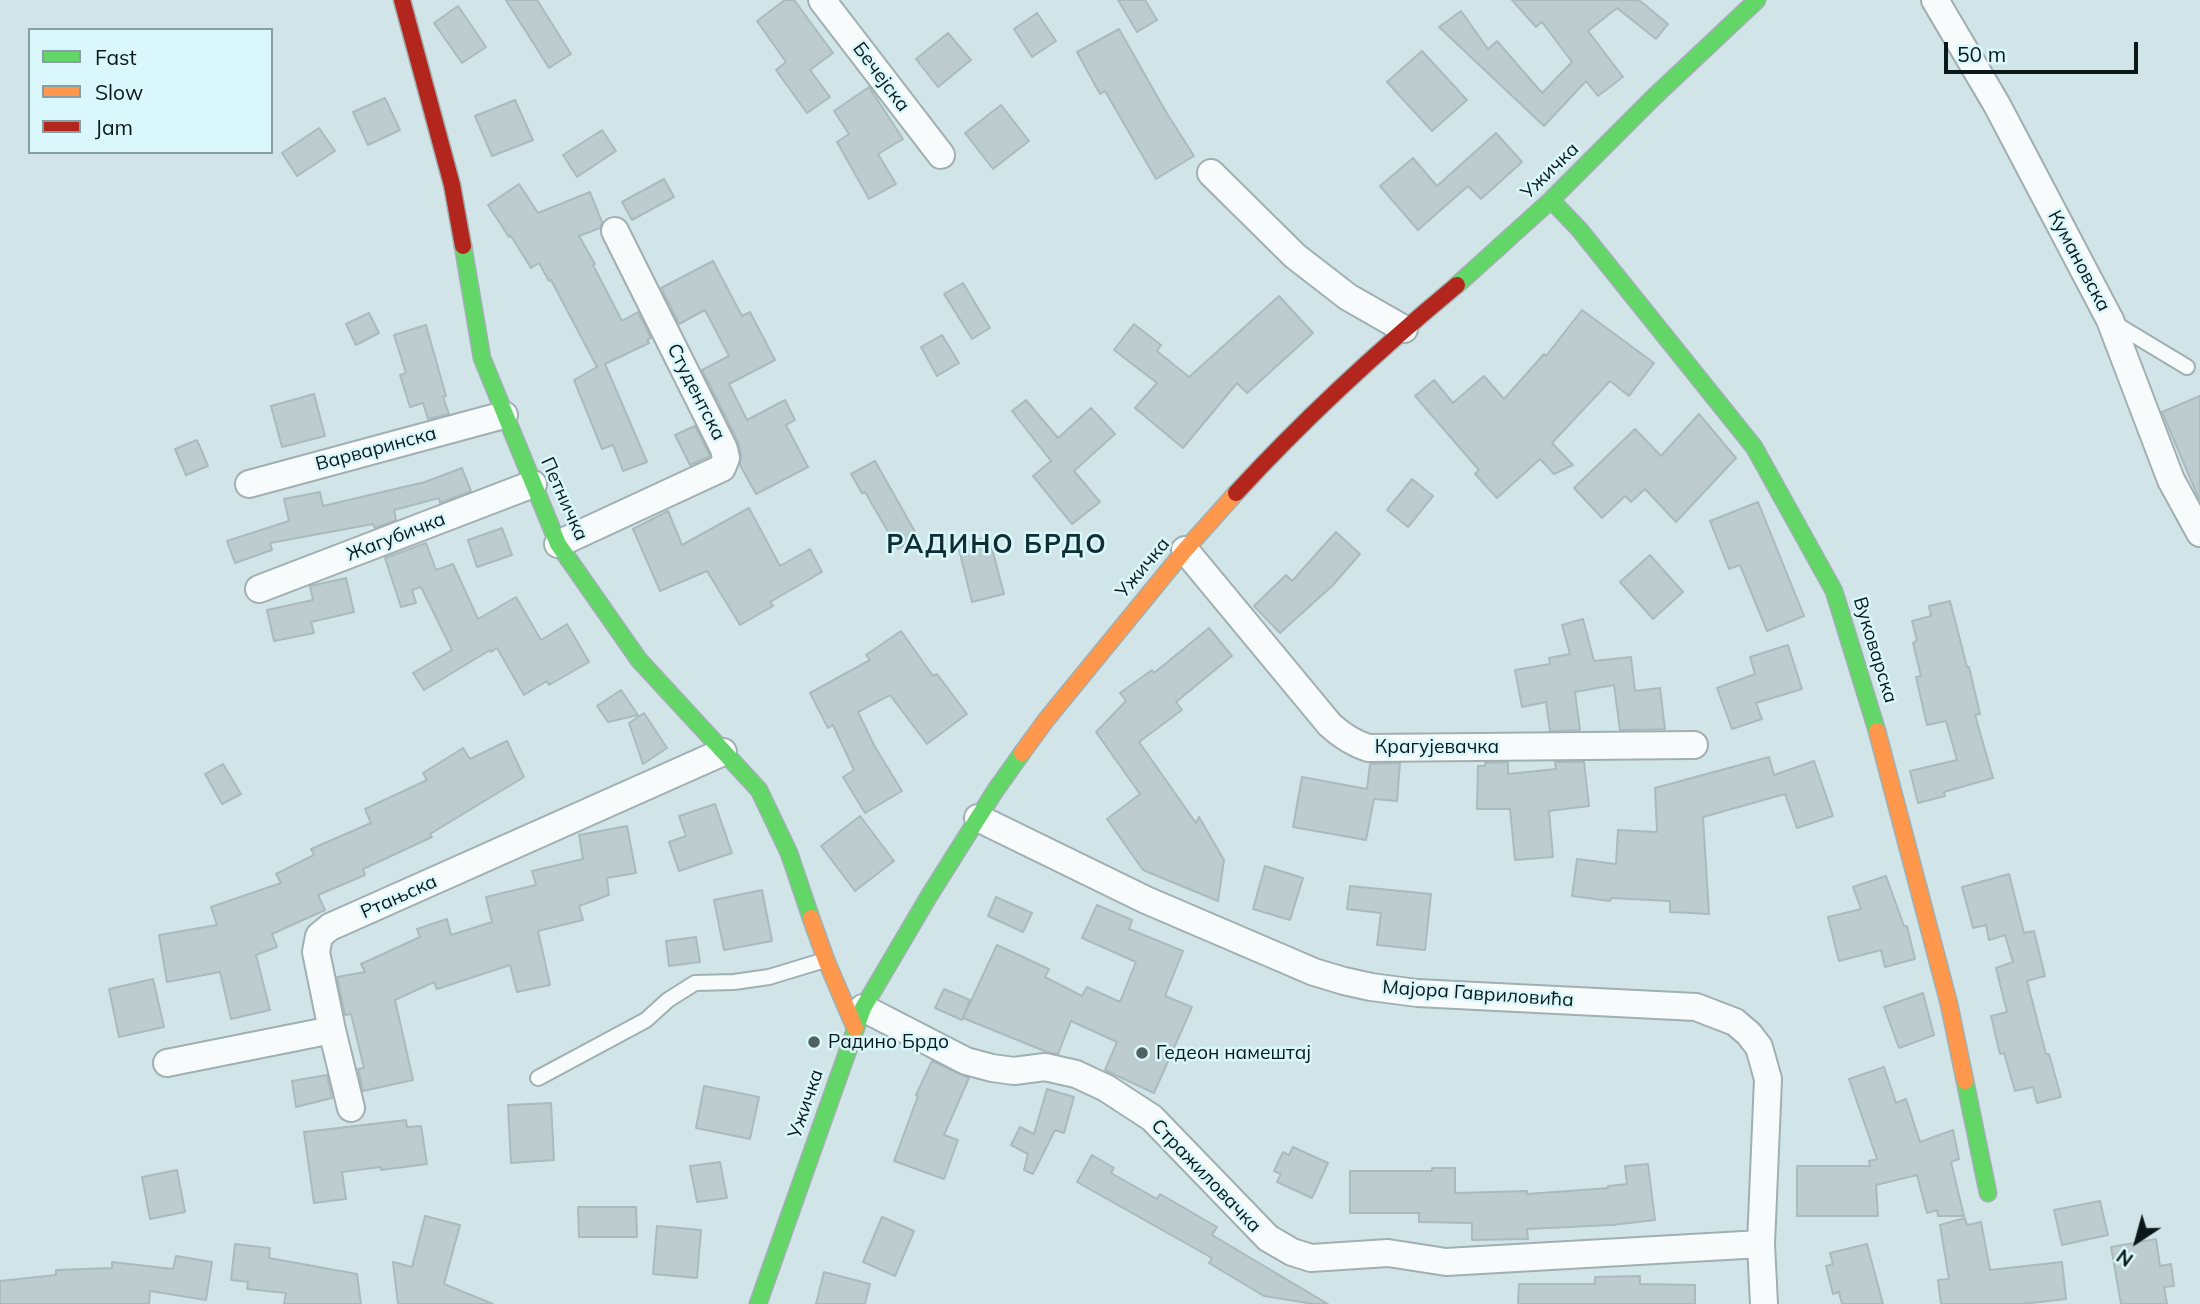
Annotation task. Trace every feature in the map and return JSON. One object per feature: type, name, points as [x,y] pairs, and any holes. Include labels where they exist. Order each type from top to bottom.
[{"type":"street","name":"Петничка","points":[[402,0],[452,185],[482,358],[558,544],[639,660],[759,790],[789,853],[826,960],[859,1018]]},
{"type":"street","name":"Бечејска","points":[[822,0],[941,155]]},
{"type":"street","name":"Ужичка","points":[[758,1304],[859,1018],[929,896],[978,818],[1018,757],[1053,711],[1185,550],[1264,463],[1404,329],[1480,266],[1551,200],[1655,96],[1757,0]]},
{"type":"street","name":"Кумановска","points":[[1935,0],[1997,105],[2110,320],[2171,480],[2200,533]]},
{"type":"street","points":[[1211,173],[1295,257],[1348,297],[1404,329]]},
{"type":"street","name":"Вуковарска","points":[[1551,200],[1579,229],[1754,447],[1834,591],[1875,722],[1950,1004],[1989,1193]]},
{"type":"street","name":"Студентска","points":[[558,544],[722,468],[726,458],[724,449],[615,231]]},
{"type":"street","name":"Варваринска","points":[[249,484],[504,415]]},
{"type":"street","name":"Жагубичка","points":[[259,589],[533,484]]},
{"type":"street","name":"Крагујевачка","points":[[1185,550],[1330,725],[1358,745],[1368,748],[1695,746]]},
{"type":"street","name":"Ртањска","points":[[351,1108],[316,952],[319,936],[330,927],[723,752]]},
{"type":"street","name":"Мајора Гавриловића","points":[[978,818],[1146,900],[1314,972],[1344,981],[1417,993],[1696,1007],[1735,1022],[1759,1047],[1768,1079],[1761,1244]]},
{"type":"street","name":"Стражиловачка","points":[[859,1018],[966,1061],[1014,1071],[1045,1067],[1076,1074],[1106,1088],[1152,1118],[1268,1238],[1292,1252],[1311,1258],[1388,1253],[1446,1262],[1761,1244]]},
{"type":"street","points":[[167,1063],[332,1030]]},
{"type":"street","points":[[1761,1244],[1764,1304]]},
{"type":"lane","points":[[2110,320],[2187,367]]},
{"type":"lane","points":[[538,1079],[646,1020],[667,1000],[695,983],[734,982],[769,976],[826,960]]},
{"type":"building","points":[[506,0],[537,0],[571,54],[549,68]]},
{"type":"building","points":[[785,0],[794,0],[833,53],[810,70],[830,97],[807,113],[776,70],[786,62],[757,21]]},
{"type":"building","points":[[1118,0],[1145,0],[1157,20],[1137,32]]},
{"type":"building","points":[[1512,0],[1639,0],[1668,24],[1656,39],[1617,8],[1588,31],[1623,77],[1598,96],[1586,81],[1544,126],[1439,27],[1461,11],[1488,49],[1497,41],[1542,93],[1572,62],[1542,22],[1536,27]]},
{"type":"building","points":[[458,6],[486,47],[462,63],[434,23]]},
{"type":"building","points":[[1037,13],[1056,41],[1032,57],[1014,29]]},
{"type":"building","points":[[1119,29],[1194,156],[1156,179],[1105,91],[1100,94],[1077,52]]},
{"type":"building","points":[[948,33],[971,60],[938,87],[916,59]]},
{"type":"building","points":[[1422,51],[1467,100],[1432,131],[1387,82]]},
{"type":"building","points":[[869,87],[903,139],[878,154],[896,184],[869,199],[837,142],[849,134],[834,111]]},
{"type":"building","points":[[385,98],[400,130],[368,145],[353,112]]},
{"type":"building","points":[[515,100],[533,140],[492,156],[475,116]]},
{"type":"building","points":[[1001,105],[1029,141],[993,169],[965,133]]},
{"type":"building","points":[[319,128],[335,151],[297,176],[282,153]]},
{"type":"building","points":[[602,130],[616,151],[577,177],[563,155]]},
{"type":"building","points":[[1496,133],[1522,162],[1481,199],[1468,186],[1418,230],[1380,186],[1413,158],[1437,186]]},
{"type":"building","points":[[664,179],[674,197],[632,220],[622,202]]},
{"type":"building","points":[[519,184],[538,213],[590,192],[602,222],[600,228],[579,236],[622,321],[638,312],[651,338],[647,340],[649,343],[605,364],[647,462],[623,471],[613,445],[602,449],[574,380],[597,367],[551,280],[549,281],[539,263],[531,268],[488,205]]},
{"type":"building","points":[[713,261],[742,316],[750,312],[775,360],[729,384],[747,420],[785,400],[795,420],[786,425],[808,467],[756,494],[740,465],[738,442],[702,370],[729,356],[705,310],[679,324],[661,288]]},
{"type":"building","points":[[963,283],[990,328],[972,339],[944,294]]},
{"type":"building","points":[[1279,296],[1313,333],[1247,393],[1237,383],[1183,448],[1135,408],[1157,383],[1114,350],[1134,324],[1161,345],[1157,351],[1189,377]]},
{"type":"building","points":[[1582,310],[1654,363],[1629,396],[1610,381],[1552,443],[1573,465],[1554,474],[1540,459],[1497,498],[1475,474],[1479,470],[1415,396],[1434,380],[1453,403],[1484,376],[1504,399],[1544,354],[1546,356]]},
{"type":"building","points":[[369,313],[379,333],[356,345],[346,324]]},
{"type":"building","points":[[426,325],[449,414],[428,419],[423,403],[410,407],[400,375],[406,373],[394,335]]},
{"type":"building","points":[[942,335],[959,363],[937,376],[921,347]]},
{"type":"building","points":[[314,394],[325,436],[282,447],[271,406]]},
{"type":"building","points":[[2200,396],[2200,499],[2199,499],[2162,412]]},
{"type":"building","points":[[1026,400],[1058,438],[1091,408],[1115,434],[1074,471],[1100,502],[1072,524],[1033,476],[1051,461],[1012,411]]},
{"type":"building","points":[[1699,414],[1736,458],[1676,522],[1645,489],[1631,502],[1625,496],[1602,518],[1574,488],[1635,429],[1661,456]]},
{"type":"building","points":[[695,426],[710,456],[690,465],[675,435]]},
{"type":"building","points":[[197,440],[208,466],[186,475],[175,449]]},
{"type":"building","points":[[875,461],[918,537],[898,549],[865,492],[862,493],[851,474]]},
{"type":"building","points":[[462,468],[471,491],[440,503],[439,498],[394,510],[396,520],[375,528],[373,524],[270,543],[272,550],[235,563],[227,541],[289,521],[284,499],[320,492],[323,506],[425,482]]},
{"type":"building","points":[[1412,479],[1433,496],[1408,527],[1387,510]]},
{"type":"building","points":[[1758,502],[1804,616],[1767,631],[1740,565],[1729,569],[1710,521]]},
{"type":"building","points":[[749,508],[780,566],[810,549],[822,572],[770,602],[773,606],[740,625],[707,571],[660,591],[633,529],[668,511],[682,545]]},
{"type":"building","points":[[502,528],[512,555],[477,567],[468,540]]},
{"type":"building","points":[[1336,532],[1360,554],[1332,586],[1280,633],[1254,606],[1286,575],[1292,581]]},
{"type":"building","points":[[989,537],[1004,594],[972,602],[958,545]]},
{"type":"building","points":[[426,543],[436,570],[453,564],[478,619],[516,597],[541,640],[567,624],[589,662],[549,685],[547,681],[524,695],[497,648],[424,690],[413,673],[452,650],[421,587],[412,590],[416,603],[401,607],[385,558]]},
{"type":"building","points":[[1650,555],[1683,592],[1653,619],[1620,582]]},
{"type":"building","points":[[346,578],[354,612],[311,622],[314,633],[274,641],[267,610],[313,600],[310,586]]},
{"type":"building","points":[[1950,601],[1969,667],[1980,714],[1975,715],[1993,778],[1944,792],[1945,796],[1918,803],[1910,771],[1957,760],[1946,721],[1927,725],[1916,677],[1921,676],[1913,643],[1917,640],[1912,621],[1931,616],[1929,606]]},
{"type":"building","points":[[1583,619],[1594,661],[1631,657],[1635,691],[1660,688],[1665,729],[1620,730],[1614,685],[1575,692],[1580,730],[1550,731],[1546,702],[1522,707],[1515,670],[1550,664],[1549,658],[1570,654],[1562,625]]},
{"type":"building","points":[[1209,628],[1232,656],[1176,702],[1182,710],[1139,742],[1196,823],[1199,817],[1224,860],[1218,901],[1143,870],[1107,819],[1140,794],[1096,732],[1126,701],[1120,693],[1152,670],[1154,673]]},
{"type":"building","points":[[901,631],[933,676],[937,674],[967,714],[927,744],[890,695],[858,712],[875,747],[902,791],[865,813],[843,777],[854,770],[833,725],[828,728],[810,693],[870,660],[866,655]]},
{"type":"building","points":[[1788,645],[1802,689],[1756,703],[1762,719],[1732,729],[1717,688],[1755,674],[1750,657]]},
{"type":"building","points":[[621,690],[638,715],[608,722],[597,706]]},
{"type":"building","points":[[644,713],[667,748],[643,764],[629,723]]},
{"type":"building","points":[[507,741],[524,777],[430,834],[432,837],[363,869],[365,875],[318,895],[325,910],[272,934],[277,947],[256,955],[270,1010],[231,1019],[220,972],[167,982],[159,935],[217,925],[211,907],[281,883],[276,874],[314,855],[311,849],[371,823],[365,809],[427,780],[423,773],[463,748],[470,759]]},
{"type":"building","points":[[1769,757],[1774,775],[1814,761],[1833,816],[1797,828],[1785,794],[1703,817],[1709,914],[1670,912],[1670,901],[1611,898],[1610,901],[1572,896],[1577,859],[1616,864],[1618,830],[1657,832],[1655,788]]},
{"type":"building","points":[[1508,762],[1508,774],[1556,769],[1555,762],[1584,762],[1589,806],[1549,811],[1553,857],[1515,860],[1510,809],[1477,809],[1478,766]]},
{"type":"building","points":[[1400,763],[1397,801],[1374,799],[1366,840],[1293,827],[1302,777],[1367,789],[1370,764]]},
{"type":"building","points":[[223,764],[241,794],[222,804],[205,774]]},
{"type":"building","points":[[715,804],[732,853],[679,871],[669,842],[686,836],[679,816]]},
{"type":"building","points":[[860,816],[894,861],[855,891],[821,846]]},
{"type":"building","points":[[627,826],[636,873],[607,878],[609,895],[579,906],[583,920],[538,931],[550,985],[517,992],[510,965],[437,989],[434,982],[395,1000],[413,1080],[363,1091],[358,1069],[364,1068],[351,1014],[345,1015],[337,977],[365,972],[361,964],[420,937],[417,929],[447,919],[451,935],[492,922],[486,897],[536,885],[532,871],[583,859],[579,835]]},
{"type":"building","points":[[1265,866],[1303,878],[1290,920],[1253,909]]},
{"type":"building","points":[[2009,874],[2024,933],[2034,931],[2045,976],[2027,981],[2046,1054],[2049,1054],[2061,1097],[2037,1103],[2033,1087],[2015,1091],[2004,1053],[2000,1054],[1991,1016],[2007,1012],[1996,968],[2013,962],[2005,935],[1989,940],[1986,925],[1973,928],[1962,887]]},
{"type":"building","points":[[1886,876],[1904,926],[1907,926],[1915,959],[1885,967],[1881,950],[1839,961],[1828,917],[1861,909],[1853,887]]},
{"type":"building","points":[[1350,886],[1431,894],[1425,950],[1377,945],[1381,913],[1347,909]]},
{"type":"building","points":[[762,890],[772,941],[724,950],[714,900]]},
{"type":"building","points":[[996,897],[1032,913],[1023,932],[988,916]]},
{"type":"building","points":[[1097,905],[1132,920],[1129,929],[1183,951],[1165,996],[1192,1007],[1154,1093],[1105,1070],[1117,1042],[1071,1021],[1058,1054],[963,1018],[997,945],[1049,969],[1045,977],[1082,996],[1087,987],[1120,1002],[1136,962],[1082,938]]},
{"type":"building","points":[[696,937],[700,962],[669,966],[666,941]]},
{"type":"building","points":[[153,979],[164,1027],[119,1037],[109,989]]},
{"type":"building","points":[[944,989],[970,1000],[962,1020],[935,1008]]},
{"type":"building","points":[[1923,993],[1934,1035],[1899,1048],[1884,1007]]},
{"type":"building","points":[[932,1061],[969,1078],[944,1135],[958,1140],[944,1179],[894,1161],[918,1096],[916,1095]]},
{"type":"building","points":[[1884,1067],[1896,1103],[1906,1099],[1920,1142],[1953,1130],[1959,1159],[1951,1162],[1964,1216],[1938,1216],[1937,1210],[1927,1213],[1917,1175],[1876,1185],[1878,1216],[1797,1216],[1797,1166],[1870,1166],[1869,1161],[1877,1159],[1849,1079]]},
{"type":"building","points":[[327,1075],[332,1098],[296,1107],[292,1081]]},
{"type":"building","points":[[704,1086],[759,1097],[750,1139],[696,1128]]},
{"type":"building","points":[[1047,1089],[1074,1097],[1064,1133],[1055,1130],[1033,1174],[1024,1170],[1028,1154],[1011,1145],[1020,1127],[1034,1134]]},
{"type":"building","points":[[551,1103],[554,1160],[511,1163],[508,1105]]},
{"type":"building","points":[[406,1120],[407,1127],[421,1126],[427,1164],[342,1172],[346,1199],[314,1203],[304,1132]]},
{"type":"building","points":[[1293,1147],[1328,1163],[1312,1198],[1277,1182],[1281,1174],[1274,1171],[1283,1152],[1289,1155]]},
{"type":"building","points":[[1092,1155],[1114,1168],[1111,1173],[1157,1199],[1160,1194],[1217,1227],[1212,1235],[1328,1304],[1264,1296],[1209,1263],[1212,1258],[1077,1182]]},
{"type":"building","points":[[720,1162],[727,1198],[697,1202],[690,1166]]},
{"type":"building","points":[[1648,1164],[1655,1220],[1527,1229],[1528,1239],[1472,1240],[1472,1223],[1419,1222],[1419,1213],[1350,1213],[1350,1171],[1432,1171],[1432,1168],[1455,1168],[1455,1193],[1527,1191],[1527,1194],[1627,1184],[1625,1166]]},
{"type":"building","points":[[177,1170],[185,1212],[150,1219],[142,1177]]},
{"type":"building","points":[[2100,1201],[2108,1235],[2062,1245],[2054,1210]]},
{"type":"building","points":[[578,1207],[636,1207],[637,1237],[579,1237]]},
{"type":"building","points":[[425,1216],[460,1225],[444,1284],[493,1304],[398,1304],[393,1262],[412,1267]]},
{"type":"building","points":[[882,1217],[914,1231],[895,1276],[863,1262]]},
{"type":"building","points":[[1965,1218],[1967,1225],[1981,1222],[1990,1270],[2062,1262],[2066,1299],[2023,1304],[1941,1304],[1938,1280],[1949,1279],[1940,1225]]},
{"type":"building","points":[[657,1226],[701,1230],[697,1278],[653,1274]]},
{"type":"building","points":[[2156,1239],[2160,1266],[2171,1264],[2174,1286],[2164,1287],[2167,1304],[2121,1304],[2111,1247]]},
{"type":"building","points":[[235,1244],[270,1248],[269,1258],[357,1274],[361,1304],[284,1304],[286,1293],[247,1289],[248,1282],[231,1280]]},
{"type":"building","points":[[1867,1244],[1883,1304],[1842,1304],[1839,1292],[1833,1294],[1826,1266],[1833,1264],[1830,1253]]},
{"type":"building","points":[[176,1256],[212,1262],[206,1300],[150,1291],[149,1304],[0,1304],[0,1281],[56,1275],[56,1270],[112,1268],[112,1262],[173,1269]]},
{"type":"building","points":[[824,1272],[870,1284],[865,1304],[816,1304]]},
{"type":"building","points":[[1640,1276],[1640,1284],[1695,1285],[1695,1304],[1518,1304],[1519,1284],[1595,1284],[1595,1277]]},
{"type":"traffic: fast","points":[[1457,285],[1551,200],[1655,96],[1757,0]]},
{"type":"traffic: fast","points":[[1551,200],[1579,229],[1754,447],[1834,591],[1877,731]]},
{"type":"traffic: fast","points":[[463,246],[482,358],[558,544],[639,660],[759,790],[789,853],[811,918]]},
{"type":"traffic: fast","points":[[758,1304],[863,1008],[929,896],[1022,753]]},
{"type":"traffic: fast","points":[[1965,1081],[1988,1193]]},
{"type":"traffic: slow","points":[[1022,753],[1185,550],[1236,493]]},
{"type":"traffic: slow","points":[[1877,731],[1949,1004],[1965,1081]]},
{"type":"traffic: slow","points":[[811,918],[855,1028]]},
{"type":"traffic: jam","points":[[402,0],[452,185],[463,246]]},
{"type":"traffic: jam","points":[[1236,493],[1343,385],[1457,285]]},
{"type":"place","name":"Радино Брдо","points":[[814,1042]]},
{"type":"place","name":"Гедеон намештај","points":[[1142,1053]]},
{"type":"district","name":"РАДИНО БРДО","points":[[997,545]]}]
